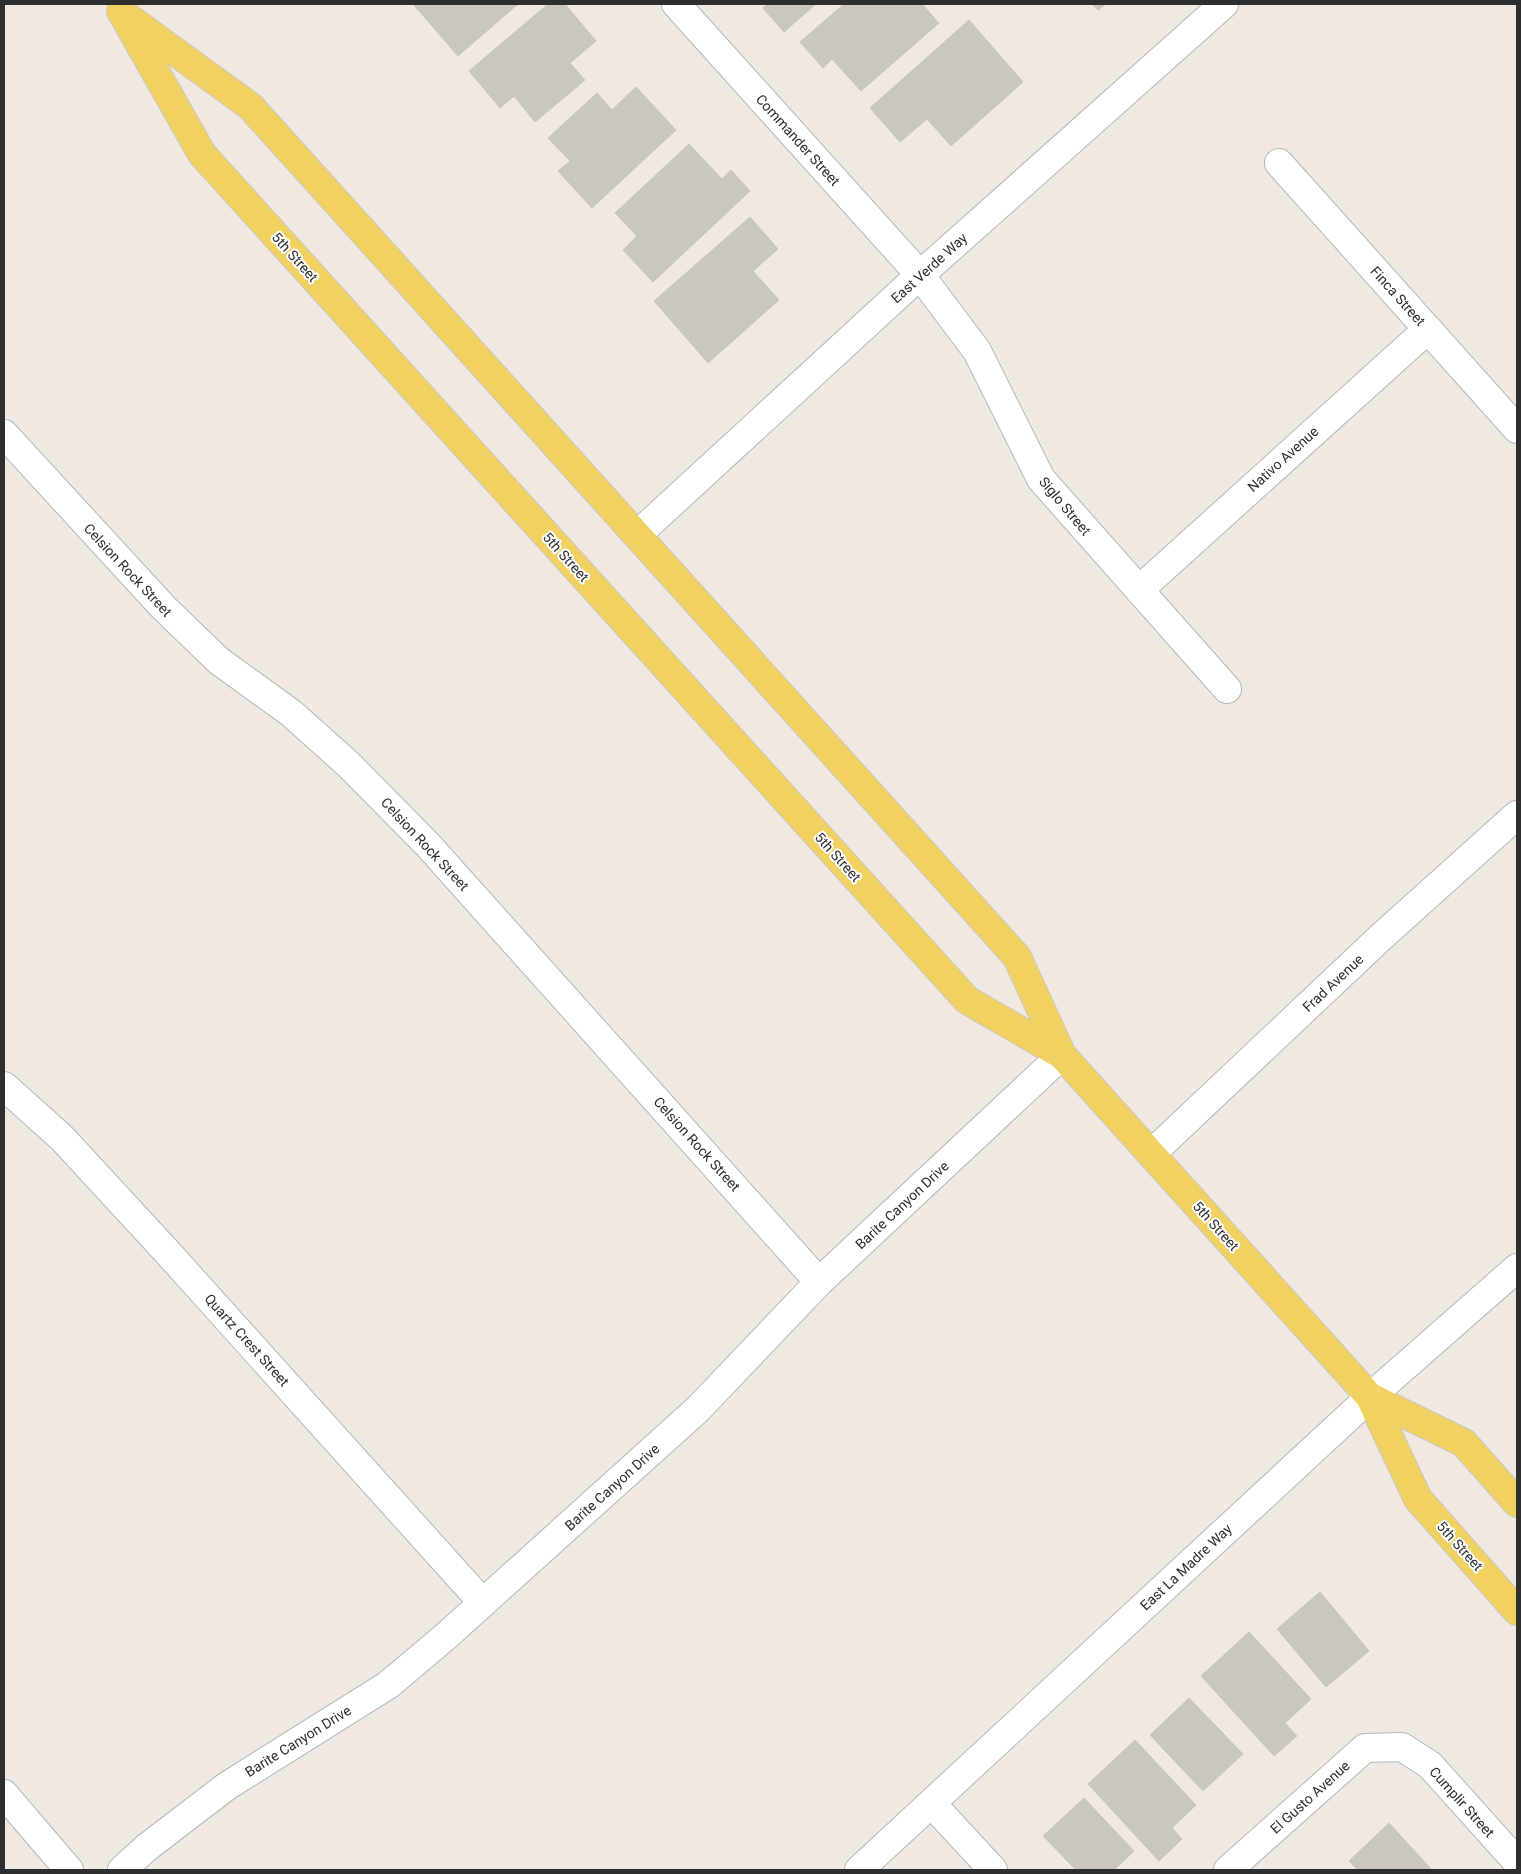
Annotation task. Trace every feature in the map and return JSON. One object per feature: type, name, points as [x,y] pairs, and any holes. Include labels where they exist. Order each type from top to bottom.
[{"type":"main road","name":"5th Street","points":[[117,8],[251,107],[1017,957],[1062,1056]]},
{"type":"main road","name":"5th Street","points":[[117,8],[202,154],[208,161],[968,1000],[1062,1056],[1152,1154],[1370,1397],[1418,1499],[1517,1610]]},
{"type":"main road","name":"5th Street","points":[[1370,1397],[1464,1443],[1517,1503]]},
{"type":"street","name":"Commander Street","points":[[676,4],[920,276]]},
{"type":"street","name":"East Verde Way","points":[[636,535],[920,276],[1224,4]]},
{"type":"street","name":"Finca Street","points":[[1279,163],[1517,429]]},
{"type":"street","name":"Siglo Street","points":[[920,276],[977,351],[1041,479],[1227,689]]},
{"type":"street","name":"Nativo Avenue","points":[[1139,590],[1428,329]]},
{"type":"street","name":"Celsion Rock Street","points":[[4,434],[164,608],[219,661],[291,713],[348,764],[428,845],[819,1282]]},
{"type":"street","name":"Frad Avenue","points":[[1152,1154],[1382,937],[1517,814]]},
{"type":"street","name":"Barite Canyon Drive","points":[[122,1870],[146,1848],[227,1786],[388,1685],[484,1603],[698,1409],[819,1282],[1062,1056]]},
{"type":"street","name":"Quartz Crest Street","points":[[4,1086],[62,1138],[156,1239],[484,1603]]},
{"type":"street","name":"East La Madre Way","points":[[859,1870],[1370,1397],[1517,1268]]},
{"type":"street","name":"Cumplir Street","points":[[1402,1747],[1430,1765],[1517,1862]]},
{"type":"street","name":"El Gusto Avenue","points":[[1228,1870],[1365,1748],[1402,1747]]},
{"type":"street","points":[[4,1794],[69,1870]]},
{"type":"street","points":[[932,1804],[993,1870]]},
{"type":"building","points":[[413,4],[518,4],[458,56]]},
{"type":"building","points":[[548,4],[565,4],[596,41],[570,63],[585,80],[535,122],[514,96],[500,108],[469,71]]},
{"type":"building","points":[[768,4],[816,4],[784,32],[763,8]]},
{"type":"building","points":[[844,4],[922,4],[939,23],[861,91],[832,59],[823,68],[800,42]]},
{"type":"building","points":[[1092,4],[1106,4],[1098,10]]},
{"type":"building","points":[[969,20],[1023,82],[951,146],[927,119],[900,142],[870,108]]},
{"type":"building","points":[[636,87],[676,130],[592,208],[558,171],[570,161],[548,138],[597,93],[612,110]]},
{"type":"building","points":[[689,144],[722,179],[731,170],[750,191],[653,282],[623,250],[637,236],[615,213]]},
{"type":"building","points":[[750,217],[778,249],[753,271],[779,300],[708,363],[654,301]]},
{"type":"building","points":[[1320,1592],[1369,1651],[1326,1687],[1277,1629]]},
{"type":"building","points":[[1249,1632],[1311,1699],[1285,1723],[1297,1736],[1274,1756],[1201,1676]]},
{"type":"building","points":[[1189,1698],[1243,1754],[1203,1791],[1150,1735]]},
{"type":"building","points":[[1135,1740],[1196,1805],[1172,1828],[1182,1839],[1159,1861],[1088,1784]]},
{"type":"building","points":[[1084,1798],[1134,1851],[1114,1870],[1076,1870],[1043,1836]]},
{"type":"building","points":[[1389,1823],[1432,1870],[1358,1870],[1349,1861]]}]
